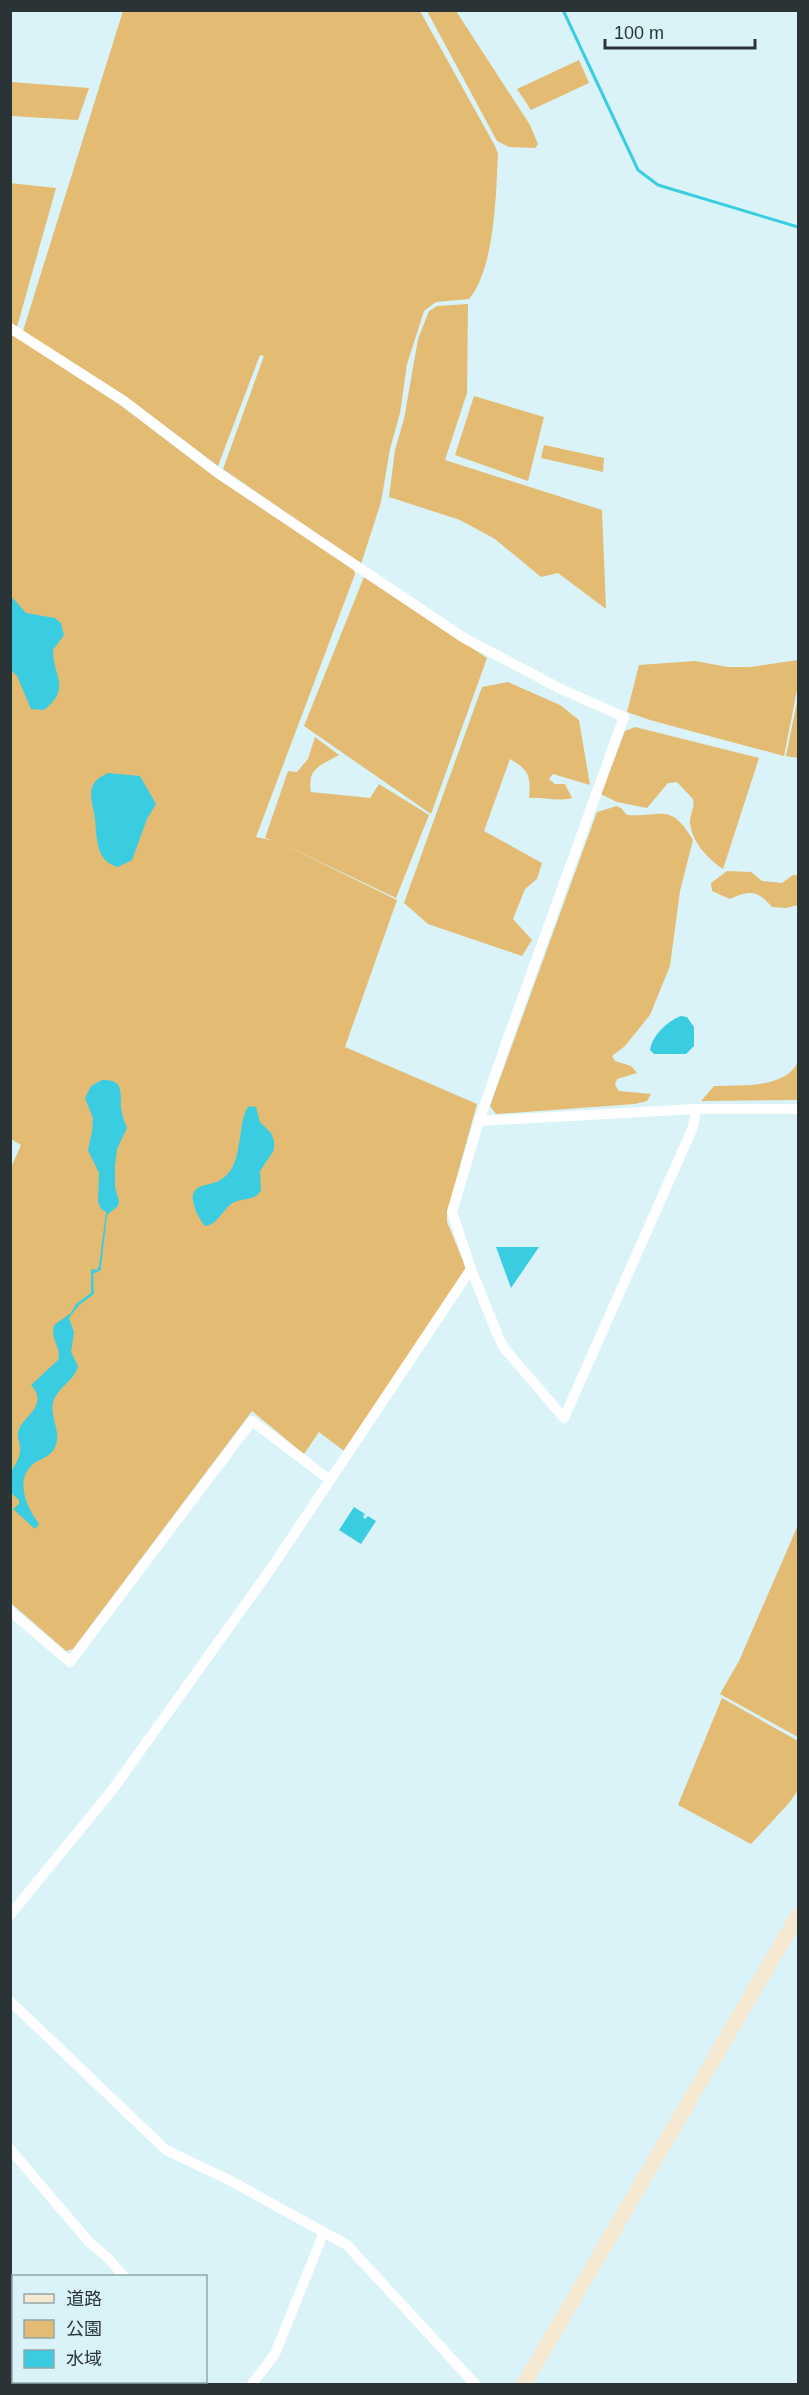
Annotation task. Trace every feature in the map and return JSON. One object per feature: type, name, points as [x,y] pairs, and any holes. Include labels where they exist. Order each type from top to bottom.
[{"type":"street","points":[[10,328],[124,401],[218,474],[464,638],[561,689],[624,717],[479,1121],[452,1212],[471,1269],[504,1348],[564,1419],[693,1127],[696,1109]]},
{"type":"street","points":[[479,1121],[696,1109],[798,1109]]},
{"type":"street","points":[[10,1915],[113,1789],[272,1567],[471,1269]]},
{"type":"street","points":[[10,1611],[70,1662],[252,1421],[330,1480]]},
{"type":"street","points":[[524,2385],[590,2268],[798,1915]]},
{"type":"street","points":[[10,2001],[166,2150],[231,2181],[347,2245],[475,2385]]},
{"type":"street","points":[[10,2149],[90,2242],[122,2275]]},
{"type":"street","points":[[252,2385],[275,2354],[324,2232]]},
{"type":"green space","points":[[123,11],[420,11],[495,146],[498,154],[495,209],[484,269],[478,286],[469,299],[436,302],[424,311],[407,364],[400,413],[390,449],[381,502],[361,564],[223,469],[264,356],[260,355],[218,466],[128,398],[23,331]]},
{"type":"green space","points":[[427,11],[456,11],[530,125],[538,144],[535,148],[509,147],[497,141]]},
{"type":"green space","points":[[579,60],[589,83],[531,110],[517,89]]},
{"type":"green space","points":[[11,82],[89,88],[78,120],[11,116]]},
{"type":"green space","points":[[10,183],[56,188],[17,327],[10,322]]},
{"type":"green space","points":[[468,304],[467,393],[445,460],[602,510],[606,609],[558,573],[541,577],[495,539],[460,520],[389,497],[395,450],[404,419],[418,339],[429,311],[437,306]]},
{"type":"green space","points":[[11,334],[120,405],[215,477],[354,570],[355,574],[256,837],[275,841],[265,838],[288,771],[297,772],[308,759],[315,737],[339,755],[316,769],[311,778],[311,792],[370,798],[379,784],[429,815],[396,898],[276,841],[397,900],[345,1047],[477,1104],[447,1212],[447,1222],[466,1268],[344,1451],[319,1432],[304,1454],[252,1411],[73,1649],[66,1651],[11,1603],[10,1170],[21,1145],[11,1139]]},
{"type":"green space","points":[[474,396],[544,417],[528,481],[455,455]]},
{"type":"green space","points":[[544,445],[604,458],[603,472],[541,458]]},
{"type":"green space","points":[[364,577],[487,658],[431,814],[304,726]]},
{"type":"green space","points":[[798,660],[798,685],[784,756],[627,712],[639,665],[695,661],[728,667],[751,667]]},
{"type":"green space","points":[[508,682],[560,705],[579,720],[590,785],[553,774],[549,779],[555,784],[565,784],[572,798],[561,800],[529,798],[530,784],[527,774],[510,759],[484,831],[542,863],[537,879],[525,889],[513,919],[532,940],[522,956],[428,924],[404,903],[482,687]]},
{"type":"green space","points":[[798,697],[798,758],[786,756]]},
{"type":"green space","points":[[635,727],[759,758],[723,869],[706,855],[693,836],[690,822],[693,799],[677,782],[668,783],[647,808],[617,802],[601,794],[625,731]]},
{"type":"green space","points":[[617,806],[627,815],[665,814],[672,816],[685,828],[693,840],[680,891],[670,966],[650,1015],[625,1046],[612,1056],[615,1061],[631,1066],[637,1073],[617,1079],[615,1085],[619,1091],[651,1094],[647,1101],[635,1104],[496,1114],[490,1106],[597,812]]},
{"type":"green space","points":[[727,871],[751,872],[762,881],[782,883],[793,875],[798,875],[798,905],[786,908],[772,907],[762,897],[753,893],[730,899],[712,891],[711,883]]},
{"type":"green space","points":[[798,1062],[798,1100],[701,1101],[714,1086],[761,1084],[773,1081],[792,1071]]},
{"type":"green space","points":[[798,1525],[798,1737],[720,1694],[739,1661]]},
{"type":"green space","points":[[722,1698],[798,1741],[798,1790],[751,1844],[678,1805]]},
{"type":"water","points":[[10,595],[26,613],[55,618],[61,623],[64,635],[53,650],[59,688],[57,695],[44,710],[31,709],[17,676],[11,670]]},
{"type":"water","points":[[108,773],[140,776],[156,804],[147,819],[132,860],[118,867],[110,864],[101,854],[91,798],[94,783]]},
{"type":"water","points":[[681,1016],[687,1017],[694,1027],[694,1046],[686,1054],[654,1054],[650,1050],[657,1034],[671,1021]]},
{"type":"water","points":[[102,1080],[116,1082],[119,1086],[122,1113],[127,1128],[117,1149],[115,1166],[115,1187],[119,1201],[118,1206],[107,1215],[101,1270],[93,1274],[94,1294],[79,1305],[69,1318],[74,1332],[71,1352],[78,1366],[53,1403],[57,1432],[54,1449],[29,1468],[25,1476],[23,1484],[26,1501],[39,1524],[35,1529],[13,1509],[19,1504],[19,1500],[11,1493],[10,1474],[20,1452],[19,1429],[37,1402],[37,1395],[31,1385],[58,1360],[54,1325],[71,1313],[76,1304],[91,1293],[91,1269],[97,1270],[99,1266],[106,1212],[101,1209],[98,1202],[99,1173],[88,1150],[93,1118],[85,1098],[91,1086]]},
{"type":"water","points":[[249,1106],[256,1107],[260,1122],[271,1133],[274,1141],[274,1150],[260,1171],[261,1190],[252,1198],[231,1204],[216,1221],[205,1226],[194,1205],[194,1192],[222,1179],[232,1168]]},
{"type":"water","points":[[496,1247],[539,1247],[511,1288]]},
{"type":"water","points":[[354,1507],[365,1514],[363,1517],[365,1519],[368,1516],[376,1521],[361,1544],[339,1530]]},
{"type":"waterway","points":[[563,10],[638,170],[658,185],[798,227]]}]
